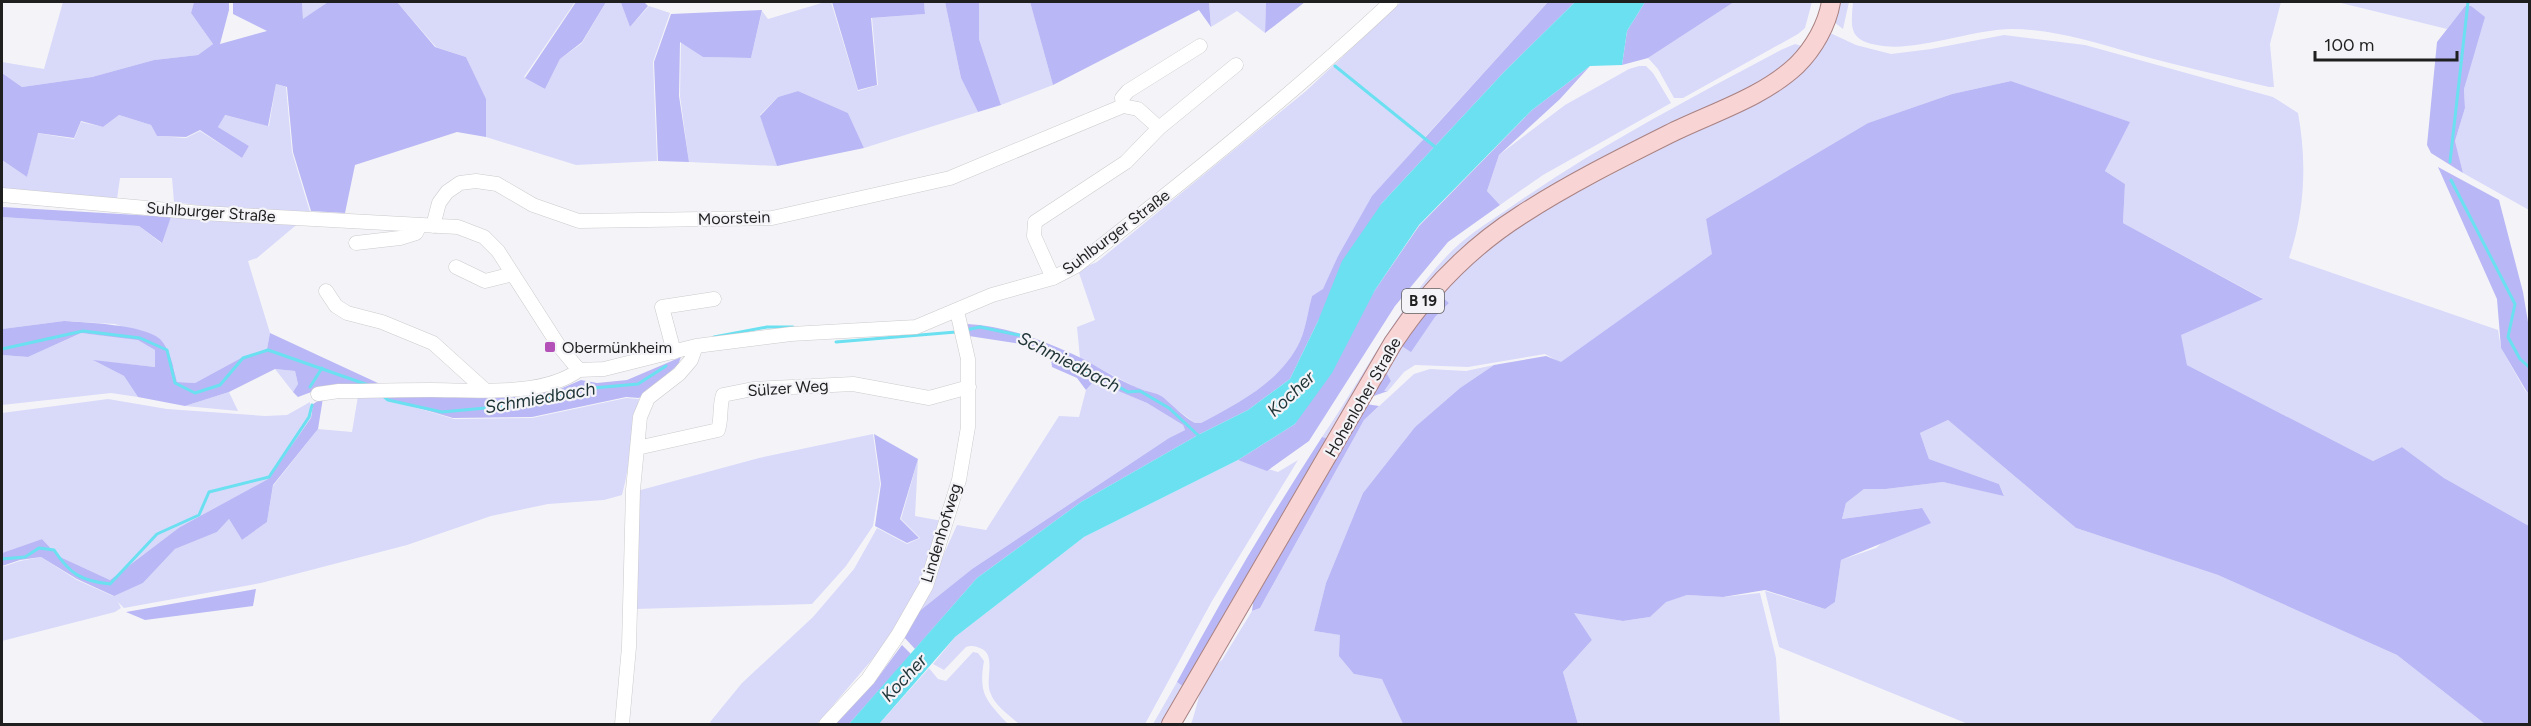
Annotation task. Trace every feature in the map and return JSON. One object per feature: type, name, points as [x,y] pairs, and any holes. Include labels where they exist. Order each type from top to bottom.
[{"type":"main road","name":"Hohenloher Straße","points":[[1171,724],[1393,343],[1431,290],[1472,251],[1520,215],[1669,134],[1776,81],[1811,49],[1823,26],[1831,2]]},
{"type":"street","name":"Suhlburger Straße","points":[[2,195],[202,213],[458,227],[484,237],[498,251],[559,346],[579,370],[604,369],[696,346],[791,334],[823,334],[860,329],[960,324],[992,295],[1053,278],[1076,266],[1202,167],[1341,49],[1391,2]]},
{"type":"street","points":[[1159,128],[1138,110],[1123,106],[1122,98],[1128,91],[1200,46]]},
{"type":"street","points":[[1053,278],[1034,236],[1035,222],[1126,162],[1159,128],[1236,66]]},
{"type":"street","name":"Moorstein","points":[[426,225],[447,192],[460,183],[476,181],[497,184],[533,205],[579,221],[772,218],[950,178],[1123,106]]},
{"type":"street","points":[[356,243],[400,238],[416,233],[426,225]]},
{"type":"street","points":[[456,267],[485,281],[513,274]]},
{"type":"street","points":[[327,291],[336,306],[347,313],[381,322],[433,343],[485,390]]},
{"type":"street","points":[[674,352],[662,307],[714,298]]},
{"type":"street","name":"Lindenhofweg","points":[[826,724],[868,680],[898,635],[926,586],[958,480],[968,427],[968,359],[960,324]]},
{"type":"street","points":[[622,724],[629,647],[633,490],[643,405],[648,398],[679,374],[691,360],[696,346]]},
{"type":"street","points":[[318,394],[388,390],[526,388],[569,377],[579,370]]},
{"type":"street","name":"Sülzer Weg","points":[[637,448],[718,430],[720,403],[723,395],[753,389],[853,384],[929,398],[969,387]]},
{"type":"shaded area","points":[[63,2],[194,2],[191,13],[213,44],[198,55],[154,60],[92,77],[22,87],[2,73],[2,62],[44,69]]},
{"type":"shaded area","points":[[194,2],[229,2],[220,44],[267,31],[233,14],[233,2],[302,2],[303,19],[328,2],[397,2],[435,47],[466,57],[486,99],[486,137],[457,132],[355,165],[345,213],[311,211],[293,152],[287,87],[276,84],[268,126],[225,115],[218,127],[249,146],[242,158],[200,130],[186,137],[157,136],[151,125],[119,115],[103,127],[81,121],[74,138],[38,133],[27,177],[2,160],[2,73],[22,87],[92,77],[154,60],[198,55],[213,44],[191,13]]},
{"type":"shaded area","points":[[302,2],[328,2],[303,20]]},
{"type":"shaded area","points":[[397,2],[575,2],[524,77],[545,89],[560,59],[582,43],[606,2],[621,3],[630,27],[649,6],[670,13],[653,62],[657,161],[576,165],[486,137],[486,100],[466,57],[436,47]]},
{"type":"shaded area","points":[[576,2],[606,2],[582,42],[560,59],[545,89],[525,78]]},
{"type":"shaded area","points":[[616,2],[644,2],[648,6],[630,27],[621,3]]},
{"type":"shaded area","points":[[831,2],[858,91],[878,85],[872,18],[925,14],[924,2],[945,2],[961,78],[978,112],[864,148],[848,113],[798,91],[778,97],[760,115],[777,166],[689,162],[680,96],[681,41],[703,57],[751,58],[762,11],[768,19]]},
{"type":"shaded area","points":[[832,2],[924,2],[925,14],[871,18],[877,85],[858,90]]},
{"type":"shaded area","points":[[945,2],[979,2],[979,39],[1001,105],[978,112],[961,78]]},
{"type":"shaded area","points":[[979,2],[1030,2],[1053,85],[1001,105],[979,39]]},
{"type":"shaded area","points":[[1030,2],[1209,2],[1211,27],[1199,10],[1053,85]]},
{"type":"shaded area","points":[[1209,2],[1266,2],[1265,33],[1237,11],[1211,27]]},
{"type":"shaded area","points":[[1266,2],[1305,2],[1265,33]]},
{"type":"shaded area","points":[[1401,2],[1548,2],[1425,137],[1337,258],[1323,290],[1312,296],[1300,341],[1282,368],[1244,399],[1201,423],[1195,423],[1154,393],[1139,389],[1080,358],[1077,327],[1095,320],[1078,270],[1097,262],[1306,91]]},
{"type":"shaded area","points":[[1548,2],[1575,2],[1504,72],[1382,203],[1318,321],[1290,379],[1248,410],[1198,435],[1081,502],[977,578],[915,649],[903,636],[917,613],[972,569],[1169,438],[1185,430],[1183,425],[1147,403],[1094,381],[1086,390],[1077,378],[1052,367],[1051,359],[1021,344],[969,336],[967,324],[1011,331],[1040,340],[1081,358],[1131,385],[1161,396],[1195,423],[1201,423],[1229,408],[1270,380],[1292,355],[1302,336],[1312,296],[1323,289],[1337,258],[1372,196]]},
{"type":"shaded area","points":[[1645,2],[1734,2],[1648,58],[1622,65],[1627,31]]},
{"type":"shaded area","points":[[1734,2],[1812,2],[1805,28],[1798,34],[1683,98],[1674,98],[1658,69],[1648,58]]},
{"type":"shaded area","points":[[1839,2],[1849,2],[1843,29],[1834,22]]},
{"type":"shaded area","points":[[1853,2],[2281,2],[2270,44],[2274,87],[2042,31],[1996,30],[1909,46],[1877,45],[1861,40],[1853,31]]},
{"type":"shaded area","points":[[2337,2],[2529,2],[2529,210],[2463,173],[2455,141],[2465,108],[2464,89],[2471,60],[2465,6],[2447,29]]},
{"type":"shaded area","points":[[2465,6],[2471,6],[2485,17],[2464,89],[2465,108],[2455,141],[2463,173],[2431,153],[2427,145],[2437,42]]},
{"type":"shaded area","points":[[762,10],[751,58],[703,57],[680,42],[679,96],[689,162],[658,161],[654,62],[671,14]]},
{"type":"shaded area","points":[[1828,32],[1856,45],[1891,54],[2004,35],[2085,45],[2273,97],[2298,113],[2303,150],[2303,186],[2298,222],[2289,258],[2498,330],[2501,348],[2526,392],[2529,392],[2529,526],[2444,478],[2402,447],[2373,461],[2187,365],[2180,335],[2262,298],[2123,223],[2125,184],[2105,171],[2129,122],[2011,81],[1952,94],[1868,123],[1706,219],[1713,254],[1561,363],[1545,354],[1468,367],[1415,365],[1404,372],[1388,391],[1383,391],[1391,381],[1385,370],[1400,345],[1411,351],[1435,317],[1449,303],[1440,295],[1493,243],[1532,216],[1744,106]]},
{"type":"shaded area","points":[[1795,44],[1805,47],[1782,67],[1743,91],[1498,221],[1330,439],[1322,437],[1410,300],[1445,258],[1466,238],[1538,188],[1642,125]]},
{"type":"shaded area","points":[[1590,66],[1560,99],[1499,155],[1487,191],[1500,205],[1448,242],[1395,306],[1309,441],[1267,471],[1238,460],[1295,424],[1375,290],[1419,226],[1532,110]]},
{"type":"shaded area","points":[[1646,66],[1653,73],[1671,103],[1543,175],[1500,205],[1487,191],[1499,155],[1565,105],[1629,69]]},
{"type":"shaded area","points":[[2011,81],[2130,122],[2105,171],[2125,184],[2123,223],[2263,299],[2181,335],[2187,365],[2373,461],[2402,447],[2444,478],[2529,526],[2529,724],[2485,724],[2397,655],[2218,575],[2076,528],[1948,420],[1920,433],[1929,459],[1999,484],[2004,496],[1943,482],[1886,489],[1864,489],[1846,503],[1842,519],[1922,508],[1931,523],[1841,560],[1835,602],[1825,609],[1765,590],[1723,597],[1687,595],[1666,602],[1650,617],[1623,621],[1574,613],[1592,640],[1563,672],[1578,724],[1403,724],[1382,679],[1354,674],[1339,656],[1340,635],[1314,631],[1326,583],[1363,493],[1415,427],[1460,388],[1494,365],[1546,356],[1561,362],[1712,254],[1706,219],[1868,123],[1952,94]]},
{"type":"shaded area","points":[[276,84],[286,87],[292,152],[310,212],[307,214],[242,211],[174,202],[172,178],[120,178],[117,199],[2,191],[2,160],[27,177],[37,133],[74,139],[81,122],[103,127],[119,115],[151,125],[157,136],[186,138],[200,131],[242,158],[249,146],[218,127],[224,115],[269,126]]},
{"type":"shaded area","points":[[798,91],[848,113],[864,148],[777,166],[760,116],[778,97]]},
{"type":"shaded area","points":[[2438,167],[2499,200],[2523,292],[2529,328],[2529,392],[2501,348],[2497,299]]},
{"type":"shaded area","points":[[2,207],[171,217],[162,243],[139,226],[2,217]]},
{"type":"shaded area","points":[[2,217],[139,226],[161,243],[171,217],[301,221],[257,258],[248,261],[270,333],[267,349],[241,358],[195,383],[177,382],[174,368],[158,338],[115,324],[64,321],[2,329]]},
{"type":"shaded area","points":[[1440,295],[1449,303],[1435,317],[1411,352],[1400,345]]},
{"type":"shaded area","points":[[64,321],[128,327],[152,334],[160,339],[166,348],[177,382],[195,383],[241,358],[267,349],[270,333],[380,384],[330,385],[298,397],[293,392],[298,384],[295,371],[275,369],[229,392],[185,406],[138,397],[124,376],[93,360],[155,367],[155,350],[138,340],[81,333],[28,357],[2,355],[2,329]]},
{"type":"shaded area","points":[[81,333],[138,339],[155,350],[156,367],[95,361],[124,376],[138,397],[111,393],[2,405],[2,355],[28,357]]},
{"type":"shaded area","points":[[681,357],[678,365],[639,398],[626,397],[532,417],[453,418],[378,396],[553,392],[581,380],[597,383],[627,380]]},
{"type":"shaded area","points":[[1494,365],[1460,388],[1415,427],[1363,493],[1326,583],[1314,631],[1341,635],[1354,674],[1382,678],[1403,724],[1191,724],[1201,689],[1209,673],[1222,660],[1252,611],[1260,608],[1364,420],[1414,374],[1430,369],[1466,371]]},
{"type":"shaded area","points":[[275,369],[295,371],[298,384],[293,392]]},
{"type":"shaded area","points":[[1385,370],[1391,381],[1384,391],[1388,391],[1371,397]]},
{"type":"shaded area","points":[[1094,381],[1147,403],[1183,425],[1185,430],[1169,438],[972,569],[917,613],[957,525],[986,530],[1059,416],[1079,417],[1086,390]]},
{"type":"shaded area","points":[[229,392],[238,411],[185,406]]},
{"type":"shaded area","points":[[358,396],[378,396],[454,419],[532,418],[626,398],[639,399],[622,495],[604,500],[548,504],[491,516],[407,545],[261,583],[124,608],[118,602],[121,608],[115,612],[2,641],[2,567],[41,557],[77,580],[113,596],[143,583],[175,549],[217,532],[229,519],[242,540],[267,522],[273,486],[318,429],[352,432]]},
{"type":"shaded area","points":[[323,398],[318,429],[273,485],[267,522],[242,540],[229,519],[217,532],[175,549],[143,583],[114,596],[77,579],[41,557],[2,566],[2,553],[42,539],[58,556],[110,580],[180,527],[268,479],[311,418],[313,404]]},
{"type":"shaded area","points":[[108,399],[167,409],[265,416],[287,415],[310,402],[311,418],[268,479],[182,526],[110,580],[58,556],[42,539],[2,553],[2,413]]},
{"type":"shaded area","points":[[1366,404],[1379,406],[1364,420],[1260,608],[1252,611],[1254,596]]},
{"type":"shaded area","points":[[1948,420],[2076,528],[2218,575],[2397,655],[2485,724],[1968,724],[1779,647],[1765,591],[1825,609],[1835,602],[1841,560],[1876,548],[1921,508],[1842,519],[1846,503],[1864,489],[1886,489],[1943,482],[2004,495],[1999,484],[1929,459],[1920,433]]},
{"type":"shaded area","points":[[873,434],[880,484],[873,526],[846,566],[812,604],[635,609],[637,491],[759,458]]},
{"type":"shaded area","points":[[874,434],[918,459],[900,519],[919,538],[907,543],[875,526],[881,484]]},
{"type":"shaded area","points":[[1322,437],[1330,439],[1185,688],[1177,682],[1247,558]]},
{"type":"shaded area","points":[[918,459],[915,516],[942,521],[922,585],[894,634],[817,724],[712,724],[710,722],[742,683],[813,617],[854,569],[877,528],[907,544],[920,538],[901,519]]},
{"type":"shaded area","points":[[1238,460],[1278,472],[1298,460],[1212,601],[1145,724],[1019,724],[1002,710],[992,697],[989,687],[989,661],[985,651],[975,646],[968,646],[944,670],[933,664],[955,637],[1084,537]]},
{"type":"shaded area","points":[[256,589],[253,606],[145,620],[126,612]]},
{"type":"shaded area","points":[[1760,593],[1776,658],[1780,724],[1578,724],[1563,672],[1592,640],[1573,612],[1623,621],[1650,617],[1666,601],[1687,595],[1723,597]]},
{"type":"shaded area","points":[[902,645],[911,654],[849,724],[834,724],[876,680]]},
{"type":"shaded area","points":[[973,652],[978,653],[984,661],[982,682],[986,697],[1008,724],[879,724],[929,668],[938,679],[946,681]]},
{"type":"shaded area","points":[[1177,682],[1185,688],[1164,724],[1153,724]]},
{"type":"water","name":"Kocher","points":[[1575,2],[1645,2],[1627,31],[1622,65],[1590,66],[1532,110],[1419,225],[1375,290],[1332,373],[1295,424],[1238,460],[1084,537],[955,637],[879,724],[849,724],[977,578],[1081,502],[1198,435],[1248,410],[1290,379],[1318,321],[1342,261],[1382,203],[1504,72]]},
{"type":"waterway","points":[[2450,162],[2468,2]]},
{"type":"waterway","points":[[1335,66],[1439,150]]},
{"type":"waterway","points":[[2451,180],[2515,304],[2508,337],[2520,359],[2530,368]]},
{"type":"waterway","name":"Schmiedbach","points":[[714,337],[767,327],[793,327]]},
{"type":"waterway","name":"Schmiedbach","points":[[966,330],[980,327],[1023,336],[1084,372],[1101,377],[1128,392],[1140,391],[1169,408],[1200,437]]},
{"type":"waterway","name":"Schmiedbach","points":[[2,349],[83,331],[140,338],[167,350],[175,383],[195,393],[220,385],[243,358],[268,350],[371,386]]},
{"type":"waterway","name":"Schmiedbach","points":[[836,342],[956,332]]},
{"type":"waterway","name":"Schmiedbach","points":[[383,396],[388,400],[442,412],[517,405],[582,389],[638,384],[666,366]]},
{"type":"waterway","points":[[310,387],[322,368]]},
{"type":"waterway","points":[[2,559],[25,557],[39,548],[54,550],[65,565],[77,575],[91,581],[110,584],[157,534],[199,515],[209,492],[269,477],[309,417],[312,405]]},
{"type":"place","name":"Obermünkheim","points":[[550,347]]}]
